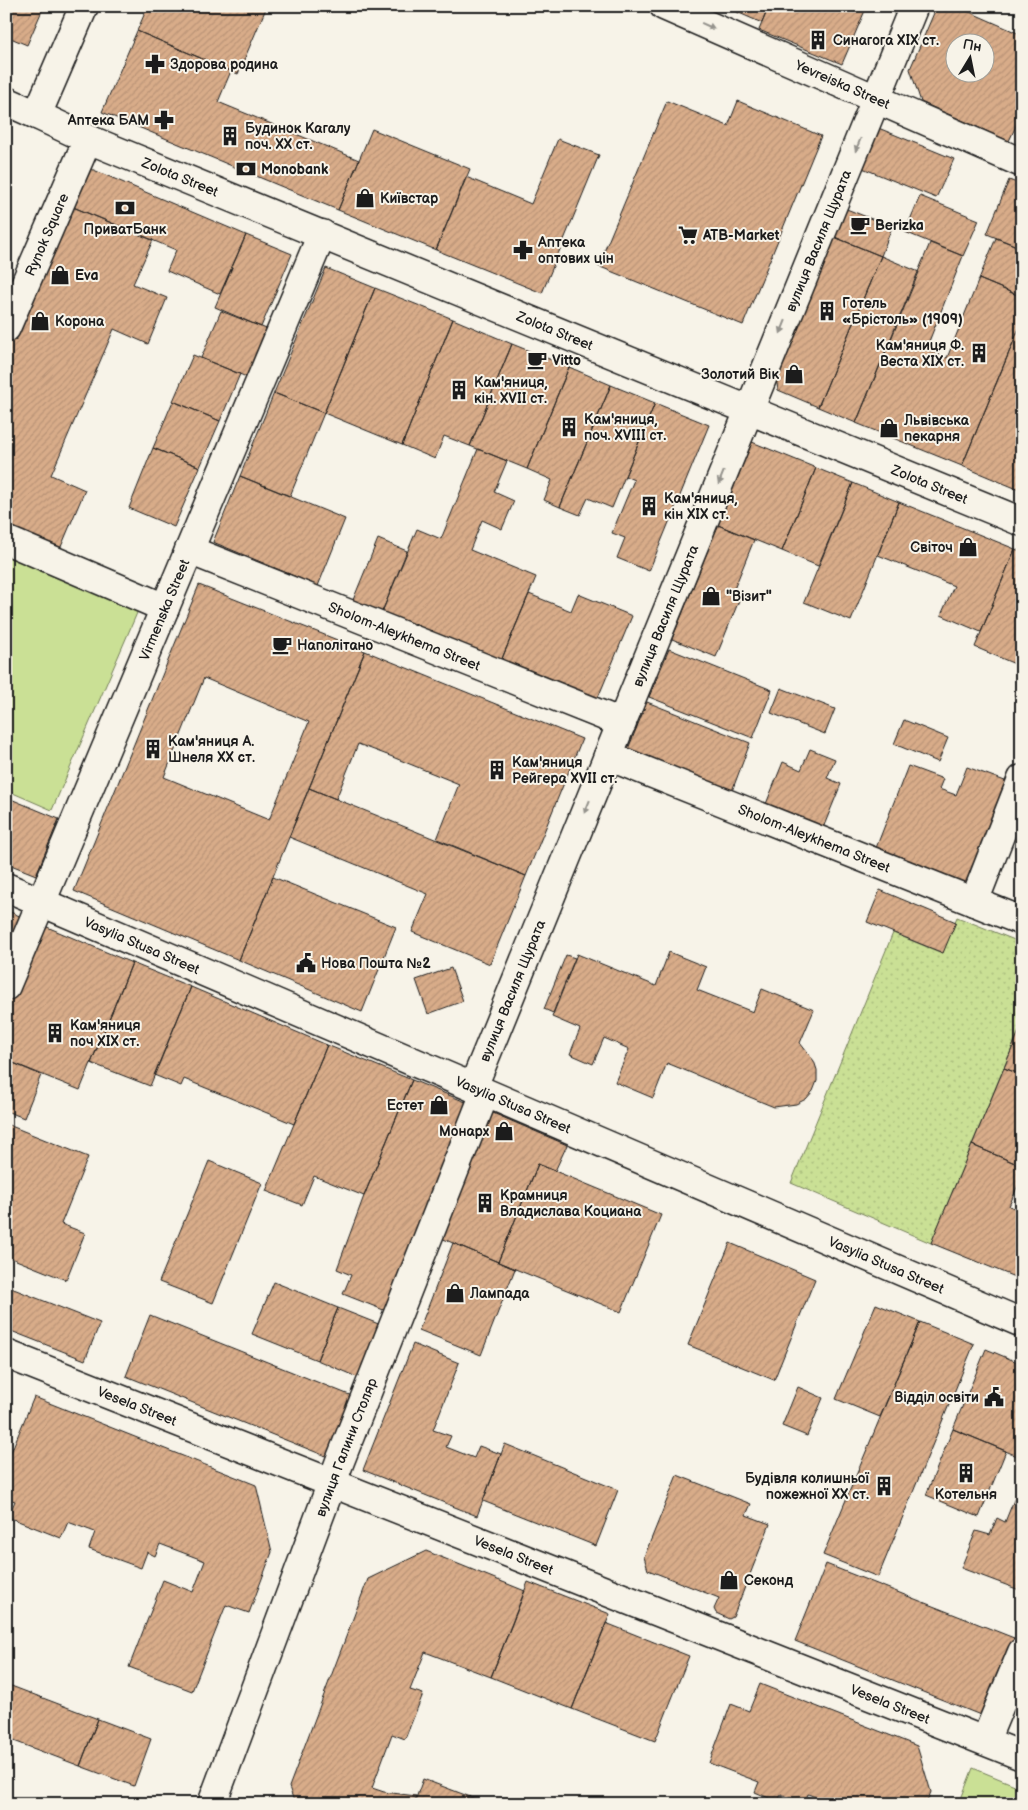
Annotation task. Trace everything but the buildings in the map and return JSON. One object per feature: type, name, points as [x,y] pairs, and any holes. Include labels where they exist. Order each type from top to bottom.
[{"type":"street","points":[[6,101],[37,115],[84,6]]},
{"type":"street","name":"Yevreiska Street","points":[[664,6],[1022,164]]},
{"type":"street","name":"вулиця Василя Щурата","points":[[479,1090],[608,756],[914,6]]},
{"type":"street","name":"Zolota Street","points":[[37,115],[88,139],[1022,522]]},
{"type":"street","name":"Rynok Square","points":[[6,328],[88,139]]},
{"type":"street","name":"Virmenska Street","points":[[6,986],[322,234]]},
{"type":"street","points":[[6,540],[165,608]]},
{"type":"street","name":"Sholom-Aleykhema Street","points":[[189,550],[622,723]]},
{"type":"street","name":"Sholom-Aleykhema Street","points":[[608,756],[1022,922]]},
{"type":"street","points":[[974,902],[1022,779]]},
{"type":"street","name":"Vasylia Stusa Street","points":[[6,887],[1022,1323]]},
{"type":"street","name":"вулиця Галини Столяр","points":[[212,1804],[479,1090]]},
{"type":"street","name":"Vesela Street","points":[[6,1354],[1022,1756]]},
{"type":"street","points":[[985,1741],[1022,1652]]},
{"type":"green space","points":[[6,540],[143,599],[52,810],[6,790]]},
{"type":"green space","points":[[957,917],[1022,943],[1022,1024],[931,1243],[791,1183],[893,933],[942,953]]},
{"type":"green space","points":[[973,1768],[1022,1788],[1022,1804],[959,1804]]},
{"type":"place","name":"Синагога XIX ст.","points":[[818,40]]},
{"type":"place","name":"Здорова родина","points":[[155,64]]},
{"type":"place","name":"Аптека БАМ","points":[[164,120]]},
{"type":"place","name":"Будинок Кагалу поч. XX ст.","points":[[230,136]]},
{"type":"place","name":"Monobank","points":[[246,169]]},
{"type":"place","name":"Київстар","points":[[365,198]]},
{"type":"place","name":"ПриватБанк","points":[[125,208]]},
{"type":"place","name":"Berizka","points":[[860,225]]},
{"type":"place","name":"ATB-Market","points":[[688,235]]},
{"type":"place","name":"Аптека оптових цін","points":[[523,250]]},
{"type":"place","name":"Eva","points":[[60,275]]},
{"type":"place","name":"Готель «Брістоль» (1909)","points":[[827,311]]},
{"type":"place","name":"Корона","points":[[40,321]]},
{"type":"place","name":"Кам'яниця Ф. Веста XIX ст.","points":[[979,353]]},
{"type":"place","name":"Vitto","points":[[537,360]]},
{"type":"place","name":"Золотий Вік","points":[[794,374]]},
{"type":"place","name":"Кам'яниця, кін. XVII ст.","points":[[459,390]]},
{"type":"place","name":"Кам'яниця, поч. XVIII ст.","points":[[569,427]]},
{"type":"place","name":"Львівська пекарня","points":[[889,428]]},
{"type":"place","name":"Кам'яниця, кін XIX ст.","points":[[649,506]]},
{"type":"place","name":"Світоч","points":[[968,547]]},
{"type":"place","name":"\"Візит\"","points":[[711,596]]},
{"type":"place","name":"Наполітано","points":[[282,645]]},
{"type":"place","name":"Кам'яниця А. Шнеля XX cт.","points":[[153,749]]},
{"type":"place","name":"Кам'яниця Рейгера XVII ст.","points":[[497,770]]},
{"type":"place","name":"Нова Пошта №2","points":[[306,963]]},
{"type":"place","name":"Кам'яниця поч XIX ст.","points":[[55,1033]]},
{"type":"place","name":"Естет","points":[[439,1105]]},
{"type":"place","name":"Монарх","points":[[504,1131]]},
{"type":"place","name":"Крамниця Владислава Коциана","points":[[485,1203]]},
{"type":"place","name":"Лампада","points":[[455,1293]]},
{"type":"place","name":"Відділ освіти","points":[[994,1397]]},
{"type":"place","name":"Котельня","points":[[966,1473]]},
{"type":"place","name":"Будівля колишньої пожежної XX ст.","points":[[884,1486]]},
{"type":"place","name":"Секонд","points":[[729,1580]]}]
